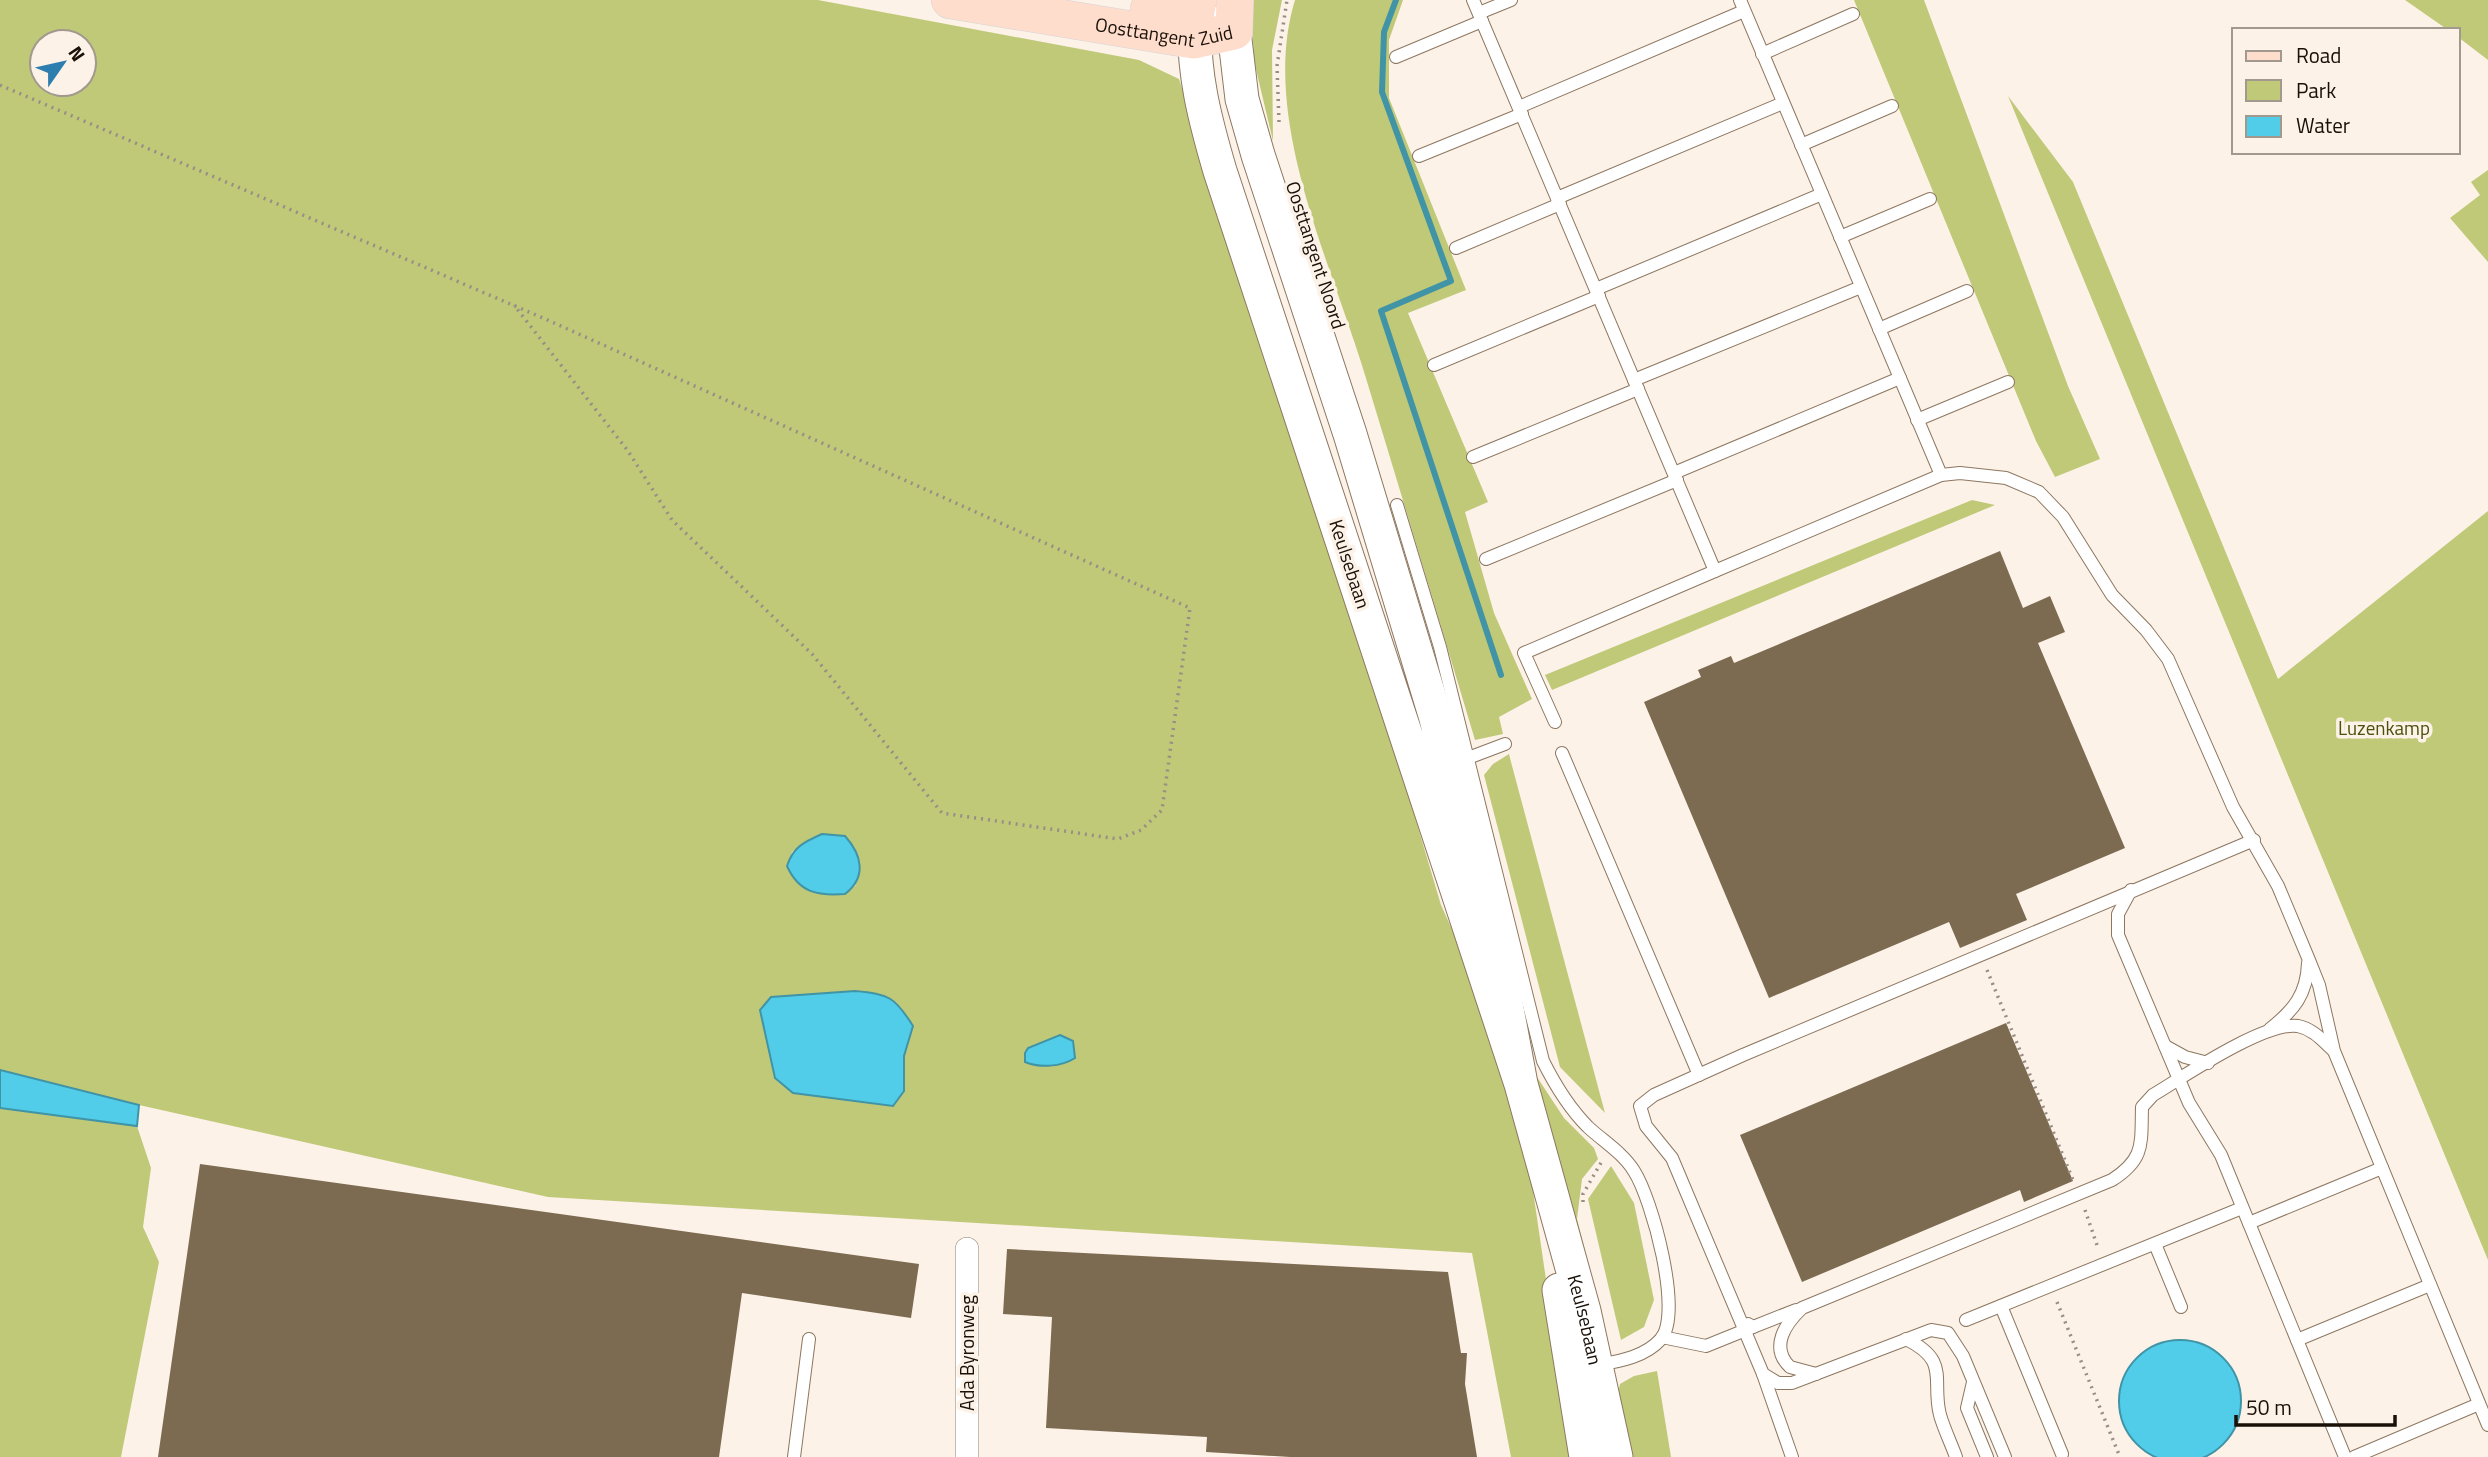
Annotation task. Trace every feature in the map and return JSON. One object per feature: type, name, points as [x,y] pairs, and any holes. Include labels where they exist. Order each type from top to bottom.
[{"type":"main road","name":"Oosttangent Zuid","points":[[950,0],[1196,19],[1235,16]]},
{"type":"main road","name":"Oosttangent Zuid","points":[[1093,0],[1196,19]]},
{"type":"main road","name":"Keulsebaan","points":[[1235,16],[1242,99],[1258,155],[1350,434],[1436,715],[1498,960],[1521,1084],[1546,1184],[1585,1368],[1616,1457]]},
{"type":"main road","name":"Keulsebaan","points":[[1196,19],[1203,113],[1220,171],[1521,1084]]},
{"type":"main road","name":"Keulsebaan","points":[[1585,1368],[1586,1457]]},
{"type":"street","name":"Ada Byronweg","points":[[967,1249],[967,1457]]},
{"type":"lane","points":[[1473,0],[1715,571]]},
{"type":"lane","points":[[1396,57],[1511,0]]},
{"type":"lane","points":[[1419,156],[1742,5],[1941,475]]},
{"type":"lane","points":[[1762,54],[1853,14]]},
{"type":"lane","points":[[1456,248],[1783,103]]},
{"type":"lane","points":[[1801,145],[1892,106]]},
{"type":"lane","points":[[1434,365],[1822,194]]},
{"type":"lane","points":[[1840,237],[1930,199]]},
{"type":"lane","points":[[1474,457],[1861,287]]},
{"type":"lane","points":[[1879,329],[1968,291]]},
{"type":"lane","points":[[1486,559],[1900,378]]},
{"type":"lane","points":[[1917,420],[2008,383]]},
{"type":"lane","points":[[1555,722],[1524,653],[1941,475],[1960,473],[2006,478],[2039,492],[2063,517],[2112,595],[2147,630],[2168,659],[2233,807],[2254,840],[2309,960],[2319,985],[2334,1051],[2488,1425]]},
{"type":"lane","points":[[1397,505],[1440,647],[1543,1061],[1576,1114],[1632,1168],[1650,1206],[1671,1300],[1669,1326],[1662,1337],[1642,1353],[1585,1368]]},
{"type":"lane","points":[[1468,758],[1505,744]]},
{"type":"lane","points":[[1562,753],[1699,1075]]},
{"type":"lane","points":[[1792,1457],[1746,1326],[1672,1158],[1646,1126],[1640,1106],[1654,1095],[1699,1075],[2254,840]]},
{"type":"lane","points":[[2131,890],[2118,914],[2118,935],[2179,1080],[2221,1155],[2345,1457]]},
{"type":"lane","points":[[1662,1337],[1706,1346],[1746,1326],[1802,1308],[2112,1180],[2132,1167],[2141,1145],[2142,1107],[2153,1096],[2270,1029],[2291,1013],[2303,995],[2309,960]]},
{"type":"lane","points":[[2270,1029],[2298,1026],[2315,1033],[2334,1051]]},
{"type":"lane","points":[[2165,1046],[2185,1057],[2208,1063]]},
{"type":"lane","points":[[2249,1223],[2382,1168]]},
{"type":"lane","points":[[1966,1320],[2242,1208]]},
{"type":"lane","points":[[2155,1244],[2181,1307]]},
{"type":"lane","points":[[2297,1340],[2430,1285]]},
{"type":"lane","points":[[2001,1306],[2063,1454]]},
{"type":"lane","points":[[1802,1308],[1786,1323],[1782,1331],[1782,1352],[1790,1367],[1817,1374]]},
{"type":"lane","points":[[1763,1374],[1778,1383],[1793,1384],[1931,1330],[1948,1333],[1973,1381],[2005,1457]]},
{"type":"lane","points":[[794,1457],[809,1339]]},
{"type":"lane","points":[[1906,1339],[1918,1345],[1931,1359],[1939,1377],[1939,1412],[1956,1457]]},
{"type":"lane","points":[[1973,1381],[1967,1408],[1987,1457]]},
{"type":"lane","points":[[2354,1457],[2479,1404]]},
{"type":"path","points":[[1279,124],[1278,66],[1287,0]]},
{"type":"path","points":[[0,85],[514,305],[1190,608],[1162,810],[1141,830],[1118,839],[942,813],[813,654],[672,520],[628,451],[514,305]]},
{"type":"path","points":[[1980,954],[2099,1246],[2057,1302],[2120,1457]]},
{"type":"green space","points":[[0,0],[818,0],[1139,60],[1179,79],[1369,662],[1441,905],[1477,985],[1532,1184],[1572,1457],[1511,1457],[1472,1253],[548,1197],[139,1105],[0,1070]],"holes":[[[804,842],[856,885],[837,894],[829,893],[812,885],[787,866],[792,852]],[[1060,1035],[1056,1066],[1025,1062],[1025,1053]]]},
{"type":"green space","points":[[1251,0],[1282,0],[1272,50],[1273,141],[1254,61]]},
{"type":"green space","points":[[1295,0],[1403,0],[1389,40],[1389,98],[1466,290],[1408,313],[1488,502],[1465,512],[1494,613],[1532,699],[1499,717],[1503,734],[1475,740],[1365,375],[1304,189],[1292,140],[1286,92],[1286,45]]},
{"type":"green space","points":[[1854,0],[1924,0],[2068,386],[2100,459],[2055,477],[2036,441]]},
{"type":"green space","points":[[2405,0],[2488,0],[2488,60],[2460,39],[2460,28],[2445,28]]},
{"type":"green space","name":"Luzenkamp","points":[[2008,96],[2073,182],[2278,679],[2488,511],[2488,1260]]},
{"type":"green space","points":[[2488,170],[2488,262],[2450,218],[2480,195],[2471,182]]},
{"type":"green space","points":[[1972,500],[1995,505],[1552,690],[1545,675]]},
{"type":"green space","points":[[1509,754],[1605,1113],[1560,1067],[1484,775],[1493,764]]},
{"type":"green space","points":[[1531,1068],[1564,1118],[1594,1148],[1598,1159],[1582,1179],[1577,1219],[1604,1325],[1585,1291]]},
{"type":"green space","points":[[0,1108],[137,1126],[151,1168],[143,1227],[159,1262],[121,1457],[0,1457]]},
{"type":"green space","points":[[1611,1166],[1634,1203],[1654,1300],[1644,1327],[1621,1340],[1588,1199]]},
{"type":"green space","points":[[1657,1371],[1671,1457],[1626,1457],[1616,1403],[1620,1384],[1634,1376]]},
{"type":"water","points":[[822,834],[845,836],[858,858],[860,866],[857,880],[845,894],[810,891],[797,882],[787,866],[792,854],[800,846]]},
{"type":"water","points":[[855,991],[890,999],[913,1026],[904,1056],[904,1091],[893,1106],[793,1093],[775,1078],[760,1010],[771,997]]},
{"type":"water","points":[[1060,1035],[1073,1041],[1075,1058],[1050,1066],[1025,1062],[1028,1048]]},
{"type":"water","points":[[0,1070],[139,1105],[137,1126],[0,1108]]},
{"type":"water","points":[[2168,1341],[2192,1341],[2214,1350],[2231,1367],[2240,1389],[2240,1413],[2231,1435],[2214,1452],[2200,1458],[2160,1458],[2146,1452],[2129,1435],[2120,1413],[2120,1389],[2129,1367],[2146,1350]]},
{"type":"building","points":[[2000,551],[2023,608],[2050,596],[2065,632],[2038,643],[2125,848],[2016,894],[2027,920],[1960,948],[1949,922],[1769,998],[1644,702],[1701,677],[1698,670],[1731,656],[1734,663]]},
{"type":"building","points":[[2006,1023],[2073,1181],[2024,1202],[2020,1190],[1802,1282],[1740,1135]]},
{"type":"building","points":[[200,1164],[919,1264],[911,1318],[742,1293],[719,1457],[158,1457]]},
{"type":"building","points":[[1007,1249],[1448,1272],[1461,1353],[1467,1353],[1465,1384],[1477,1457],[1290,1457],[1206,1452],[1207,1437],[1046,1428],[1052,1317],[1003,1314]]},
{"type":"waterway","points":[[1396,0],[1384,32],[1382,92],[1451,281],[1381,311],[1501,675]]}]
